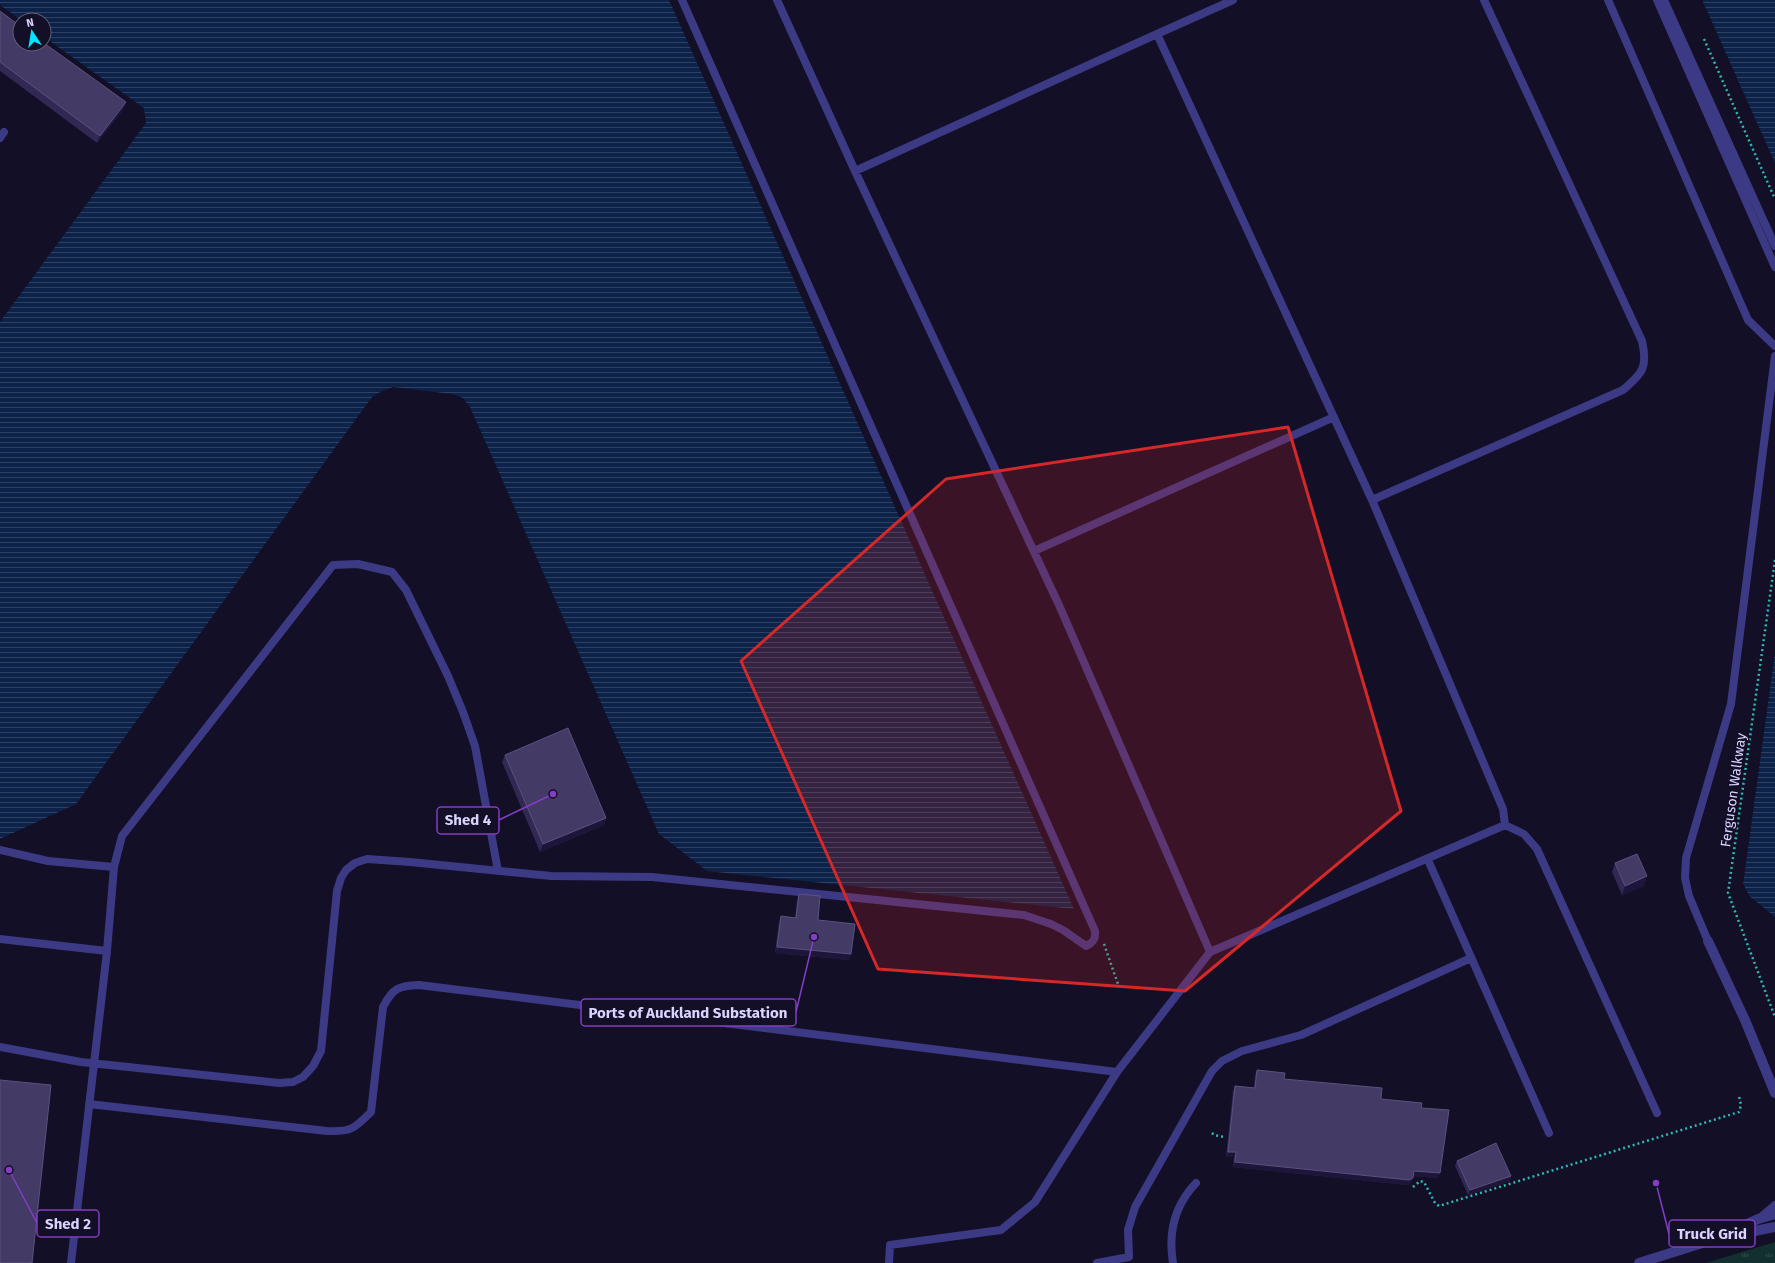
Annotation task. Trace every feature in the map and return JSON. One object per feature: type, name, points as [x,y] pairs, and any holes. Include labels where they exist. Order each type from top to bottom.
[{"type":"street","points":[[1708,941],[1745,1020],[1775,1093]]},
{"type":"street","points":[[1639,1263],[1715,1238],[1758,1219],[1775,1214]]},
{"type":"street","points":[[1715,1238],[1775,1227]]},
{"type":"lane","points":[[0,1047],[94,1063],[252,1081],[293,1082],[303,1077],[313,1066],[321,1051],[337,891],[341,878],[346,870],[355,863],[367,859],[551,876],[652,877],[1024,915],[1051,924],[1063,930],[1086,946],[1095,939],[1095,931],[682,0]]},
{"type":"lane","points":[[778,0],[856,171],[1062,612],[1210,952]]},
{"type":"lane","points":[[856,171],[1232,0]]},
{"type":"lane","points":[[1372,500],[1623,390],[1637,378],[1646,359],[1642,341],[1484,0]]},
{"type":"lane","points":[[1608,0],[1748,320],[1775,346]]},
{"type":"lane","points":[[1657,0],[1775,267]]},
{"type":"lane","points":[[1664,0],[1775,246]]},
{"type":"lane","points":[[1157,34],[1372,500],[1503,809],[1506,825]]},
{"type":"lane","points":[[1708,941],[1688,896],[1685,878],[1686,858],[1731,704],[1775,356]]},
{"type":"lane","points":[[1034,551],[1334,417]]},
{"type":"lane","points":[[71,1263],[107,951],[114,866],[122,836],[333,565],[358,564],[392,572],[406,590],[448,676],[463,712],[474,746],[498,871]]},
{"type":"lane","points":[[890,1263],[890,1245],[1001,1230],[1035,1202],[1117,1072],[1210,952],[1428,860],[1506,825]]},
{"type":"lane","points":[[1506,825],[1524,834],[1537,848],[1657,1113]]},
{"type":"lane","points":[[0,850],[48,861],[114,866]]},
{"type":"lane","points":[[1428,860],[1549,1133]]},
{"type":"lane","points":[[0,939],[107,951]]},
{"type":"lane","points":[[1097,1263],[1129,1257],[1128,1230],[1135,1207],[1212,1071],[1222,1061],[1242,1051],[1301,1035],[1472,958]]},
{"type":"lane","points":[[89,1104],[327,1131],[346,1131],[359,1125],[371,1112],[383,1007],[389,995],[402,986],[418,985],[1117,1072]]},
{"type":"lane","points":[[1173,1263],[1171,1238],[1173,1220],[1181,1201],[1196,1183]]},
{"type":"lane","points":[[1758,1219],[1775,1205]]},
{"type":"path","points":[[1704,40],[1775,199]]},
{"type":"path","name":"Ferguson Walkway","points":[[1775,560],[1728,894],[1775,1017]]},
{"type":"path","points":[[1095,939],[1105,945],[1118,987]]},
{"type":"path","points":[[1413,1187],[1420,1181],[1424,1182],[1435,1203],[1439,1206],[1739,1112],[1741,1105],[1738,1096]]},
{"type":"path","points":[[1212,1133],[1224,1138]]},
{"type":"highlighted area","points":[[1288,427],[1401,811],[1185,991],[878,969],[741,661],[946,479]]},
{"type":"green space","points":[[1775,1242],[1775,1263],[1706,1263]]},
{"type":"water","points":[[0,0],[669,0],[1074,909],[707,871],[659,834],[470,407],[463,398],[452,394],[393,387],[372,397],[76,804],[0,839],[0,322],[146,123],[144,108],[52,43],[52,12],[12,12],[12,14],[0,5]]},
{"type":"water","points":[[1702,0],[1775,0],[1775,163]]},
{"type":"water","points":[[1775,652],[1775,917],[1749,896],[1743,884]]},
{"type":"pier","points":[[1700,0],[1702,0],[1775,165],[1773,164]]},
{"type":"pier","points":[[1775,650],[1743,884],[1749,896],[1775,917],[1775,919],[1748,898],[1741,884],[1773,652]]},
{"type":"building","points":[[0,11],[12,20],[12,52],[52,52],[52,49],[126,102],[100,136],[0,62]]},
{"type":"building","points":[[568,728],[606,818],[543,844],[505,755]]},
{"type":"building","points":[[1637,854],[1647,876],[1625,886],[1615,863]]},
{"type":"building","points":[[799,894],[820,896],[818,920],[855,924],[851,954],[777,947],[781,916],[796,918]]},
{"type":"building","points":[[1257,1070],[1285,1073],[1284,1079],[1382,1088],[1381,1099],[1422,1103],[1421,1108],[1449,1110],[1440,1173],[1414,1171],[1413,1178],[1409,1180],[1235,1162],[1236,1152],[1228,1152],[1235,1086],[1255,1088]]},
{"type":"building","points":[[0,1080],[51,1085],[32,1263],[0,1263]]},
{"type":"building","points":[[1496,1143],[1511,1176],[1470,1190],[1457,1161]]},
{"type":"place","name":"Shed 4","points":[[553,794]]},
{"type":"place","name":"Ports of Auckland Substation","points":[[814,937]]},
{"type":"place","name":"Shed 2","points":[[9,1170]]},
{"type":"place","name":"Truck Grid","points":[[1656,1183]]}]
